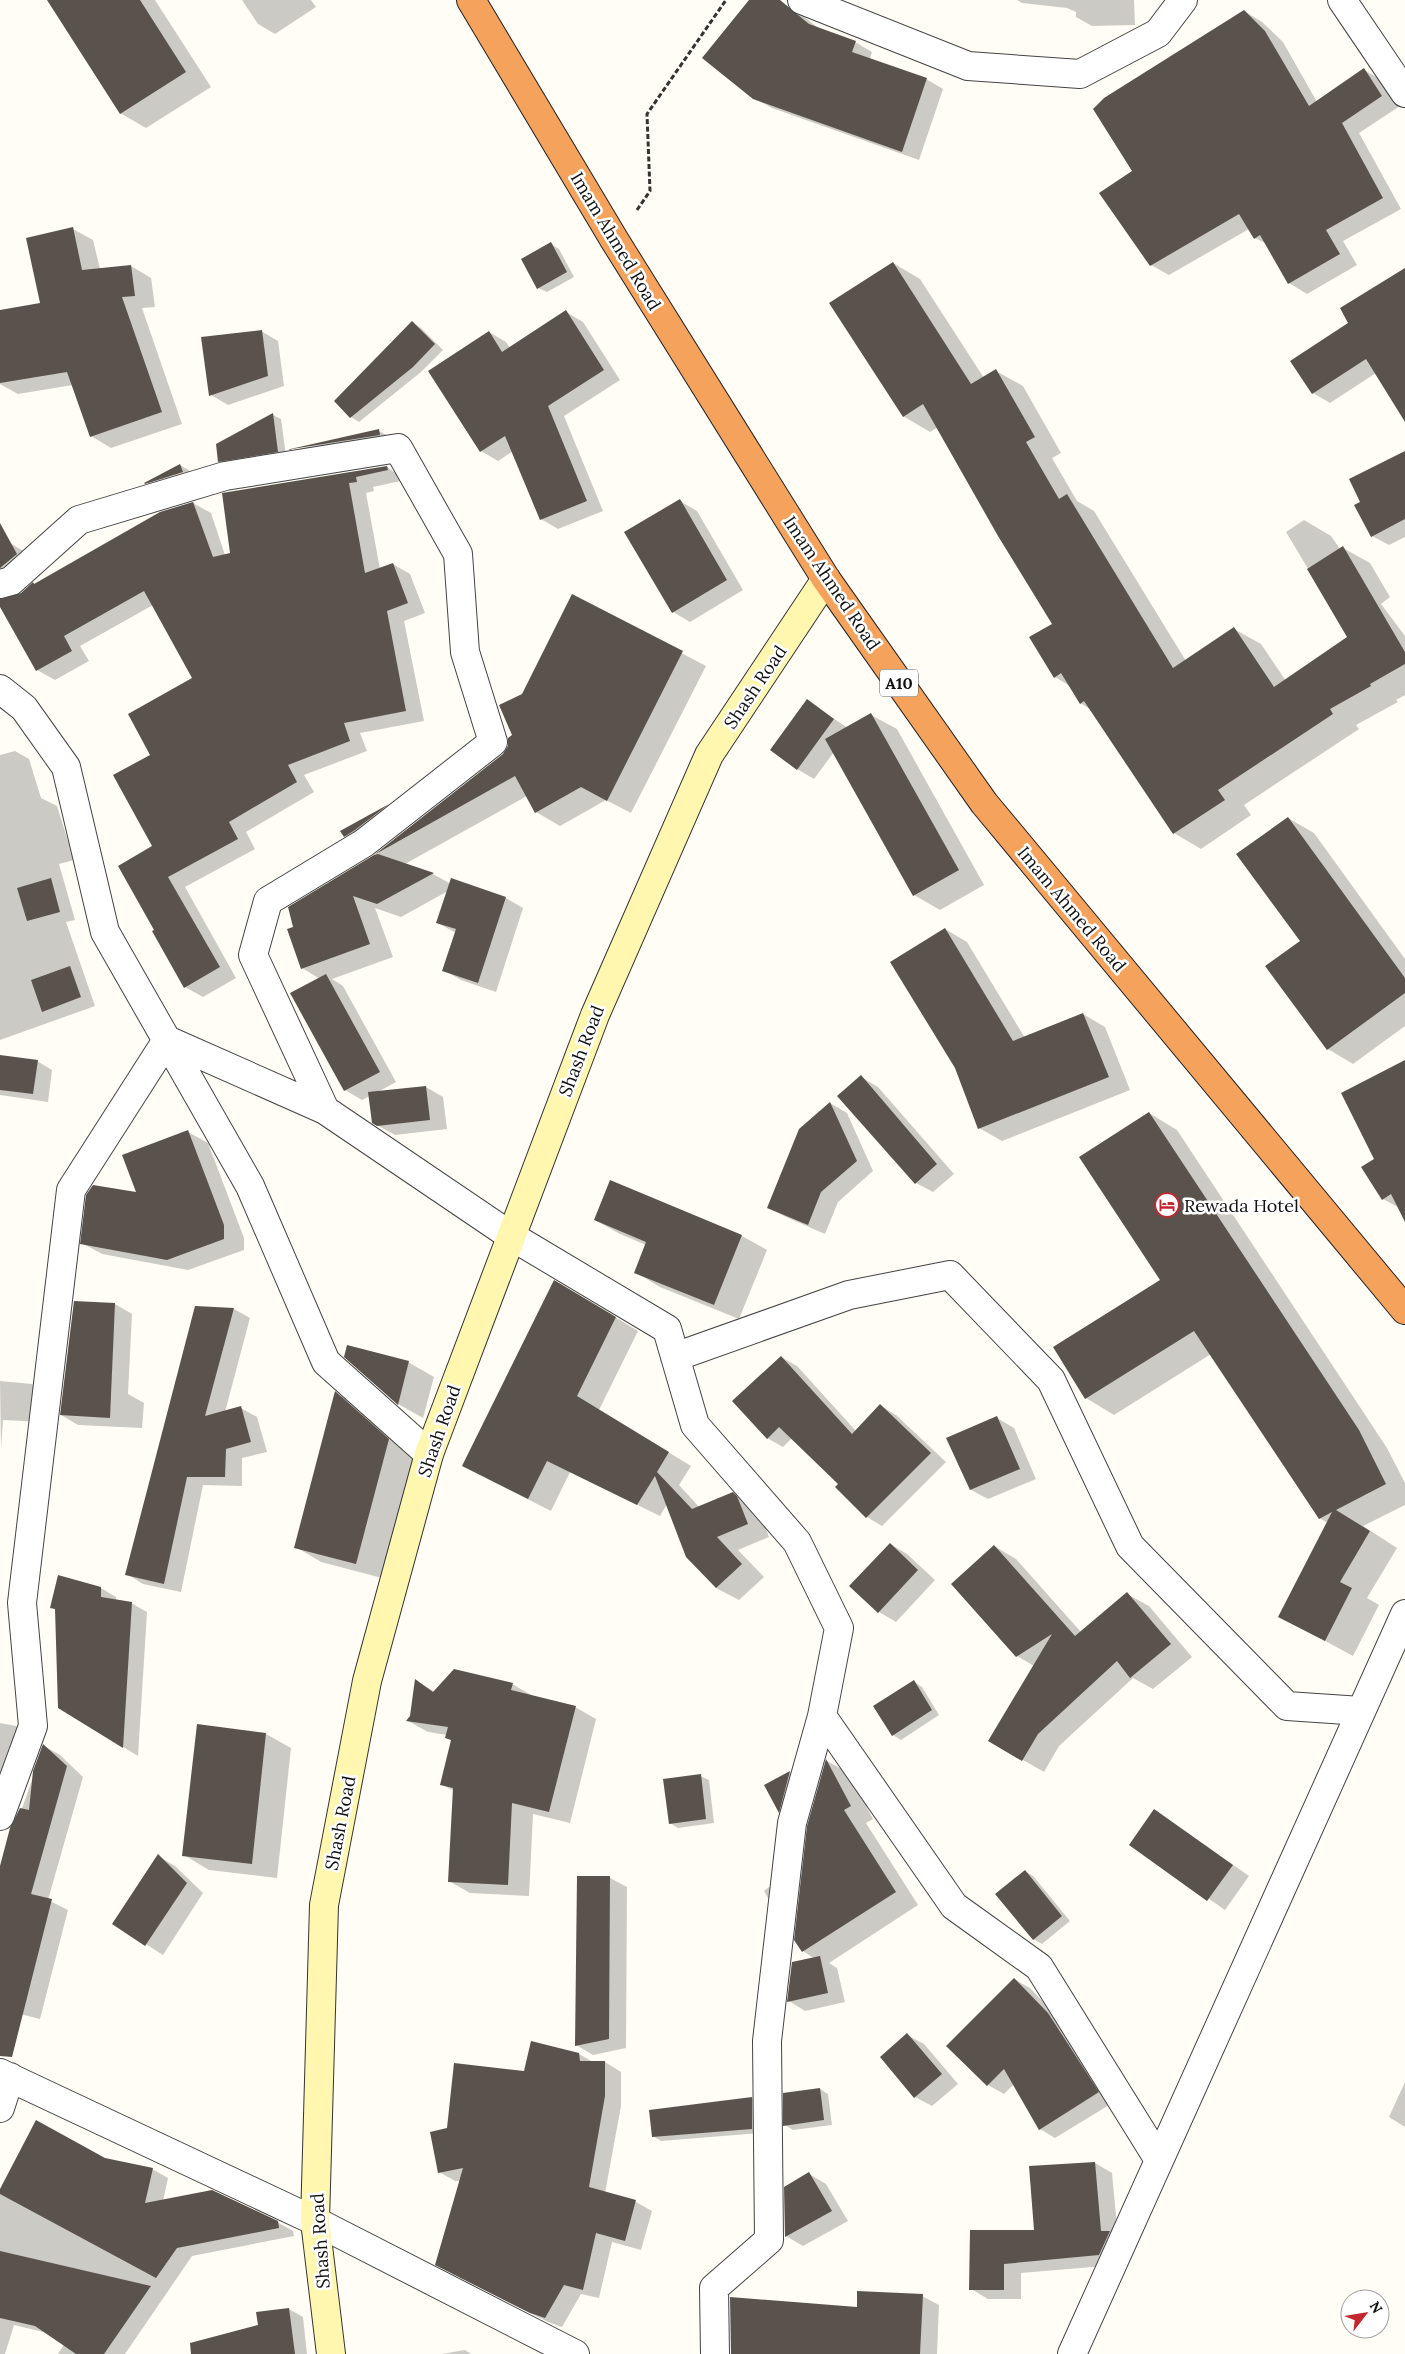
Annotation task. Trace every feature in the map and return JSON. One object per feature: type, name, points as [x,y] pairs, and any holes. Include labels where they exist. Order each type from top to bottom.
[{"type":"highway","name":"Imam Ahmed Road","points":[[471,0],[615,241],[826,579],[984,803],[1405,1310]]},
{"type":"street","points":[[802,0],[968,66],[1080,74],[1158,33],[1183,0]]},
{"type":"street","points":[[1342,0],[1405,93]]},
{"type":"street","points":[[0,584],[11,581],[79,520],[225,476],[398,448],[458,554],[466,652],[493,742],[364,843],[268,901],[253,955],[325,1110]]},
{"type":"street","name":"Shash Road","points":[[331,2354],[315,2222],[324,1905],[367,1681],[429,1454],[595,1015],[709,755],[826,579]]},
{"type":"street","points":[[0,688],[24,708],[66,767],[106,932],[250,1186],[326,1362],[429,1454]]},
{"type":"street","points":[[167,1040],[325,1110],[511,1236],[667,1329],[695,1425],[797,1542],[838,1628],[822,1716],[792,1823],[767,2041],[769,2240],[714,2288],[715,2354]]},
{"type":"street","points":[[0,1816],[33,1726],[22,1603],[71,1190],[167,1040]]},
{"type":"street","points":[[675,1357],[849,1295],[950,1275],[1051,1380],[1130,1546],[1287,1706],[1361,1711]]},
{"type":"street","points":[[1072,2354],[1405,1614]]},
{"type":"street","points":[[822,1716],[954,1906],[1039,1966],[1159,2160]]},
{"type":"street","points":[[0,2108],[5,2075],[315,2222],[575,2354]]},
{"type":"path","points":[[615,241],[650,191],[647,114],[726,0]]},
{"type":"building","points":[[47,0],[140,0],[186,72],[120,114]]},
{"type":"building","points":[[749,0],[780,0],[809,24],[856,41],[852,52],[927,78],[902,152],[753,99],[702,58]]},
{"type":"building","points":[[1244,10],[1265,31],[1309,106],[1364,68],[1382,96],[1342,123],[1383,198],[1326,230],[1340,254],[1288,284],[1260,235],[1254,239],[1239,214],[1150,266],[1099,193],[1132,171],[1093,109],[1104,98]]},
{"type":"building","points":[[73,227],[82,270],[131,265],[135,296],[122,297],[162,412],[90,437],[67,372],[0,383],[0,310],[40,303],[26,238]]},
{"type":"building","points":[[551,242],[567,272],[537,289],[521,259]]},
{"type":"building","points":[[893,262],[971,384],[996,369],[1035,437],[1026,442],[1059,499],[1067,494],[1173,668],[1234,627],[1274,687],[1347,637],[1307,569],[1343,546],[1405,652],[1405,664],[1330,709],[1333,714],[1218,790],[1225,800],[1173,834],[1084,701],[1080,704],[1061,673],[1054,678],[1029,637],[1052,624],[998,536],[923,404],[903,417],[829,303]]},
{"type":"building","points":[[1405,268],[1405,422],[1366,359],[1312,394],[1290,361],[1348,323],[1340,308]]},
{"type":"building","points":[[566,310],[604,370],[548,406],[587,501],[540,520],[505,436],[480,452],[428,371],[489,331],[502,352]]},
{"type":"building","points":[[412,321],[435,344],[413,367],[350,418],[334,401]]},
{"type":"building","points":[[262,330],[268,376],[209,396],[201,337]]},
{"type":"building","points":[[273,413],[278,452],[218,462],[216,444]]},
{"type":"building","points":[[379,429],[380,435],[286,450]]},
{"type":"building","points":[[1405,451],[1405,519],[1371,537],[1354,505],[1360,502],[1349,479]]},
{"type":"building","points":[[180,464],[183,472],[144,483]]},
{"type":"building","points":[[387,466],[388,470],[356,477],[357,482],[349,483],[365,573],[393,563],[408,603],[387,611],[406,711],[344,723],[350,741],[288,765],[297,782],[229,822],[238,839],[168,877],[220,967],[184,988],[118,866],[152,846],[113,775],[150,755],[128,714],[192,678],[144,591],[64,636],[72,651],[36,671],[0,607],[0,599],[21,593],[33,582],[34,584],[160,512],[193,502],[213,557],[230,553],[222,493]]},
{"type":"building","points":[[680,499],[727,580],[672,613],[624,532]]},
{"type":"building","points":[[0,523],[17,554],[0,568]]},
{"type":"building","points":[[572,594],[683,651],[607,801],[581,787],[535,813],[515,776],[374,855],[503,754],[508,746],[508,738],[512,735],[499,705],[522,694]]},
{"type":"building","points":[[807,699],[834,719],[797,770],[770,750]]},
{"type":"building","points":[[871,713],[959,870],[913,896],[825,739]]},
{"type":"building","points":[[389,804],[344,837],[340,831]]},
{"type":"building","points":[[1288,817],[1405,978],[1405,993],[1327,1050],[1265,966],[1300,941],[1236,854]]},
{"type":"building","points":[[378,854],[434,873],[377,904],[353,896],[370,944],[301,969],[287,929],[293,927],[288,907]]},
{"type":"building","points":[[51,878],[60,912],[27,921],[17,888]]},
{"type":"building","points":[[451,878],[506,897],[478,983],[442,971],[456,929],[436,923]]},
{"type":"building","points":[[945,928],[1013,1041],[1083,1013],[1109,1077],[978,1129],[955,1068],[890,962]]},
{"type":"building","points":[[70,966],[81,997],[42,1012],[31,980]]},
{"type":"building","points":[[326,974],[380,1072],[344,1091],[290,993]]},
{"type":"building","points":[[0,1055],[38,1060],[33,1094],[0,1090]]},
{"type":"building","points":[[1405,1060],[1405,1222],[1391,1194],[1382,1200],[1361,1167],[1374,1159],[1341,1093]]},
{"type":"building","points":[[861,1075],[937,1164],[915,1184],[837,1096]]},
{"type":"building","points":[[426,1086],[430,1120],[377,1126],[372,1123],[368,1092]]},
{"type":"building","points":[[830,1102],[857,1161],[821,1192],[808,1225],[767,1208],[799,1129]]},
{"type":"building","points":[[1149,1112],[1359,1430],[1386,1484],[1336,1510],[1370,1531],[1340,1582],[1352,1588],[1325,1641],[1278,1617],[1332,1512],[1319,1519],[1194,1331],[1085,1399],[1053,1347],[1160,1280],[1079,1157]]},
{"type":"building","points":[[188,1130],[224,1225],[224,1239],[167,1260],[80,1244],[86,1195],[93,1185],[136,1192],[122,1155]]},
{"type":"building","points":[[610,1180],[742,1235],[714,1305],[634,1273],[646,1242],[594,1220]]},
{"type":"building","points":[[554,1280],[616,1317],[577,1396],[669,1452],[657,1472],[692,1509],[733,1492],[737,1496],[748,1524],[717,1537],[742,1564],[716,1588],[686,1557],[655,1476],[637,1505],[547,1461],[528,1499],[462,1466]]},
{"type":"building","points":[[74,1301],[115,1303],[110,1418],[60,1415]]},
{"type":"building","points":[[195,1306],[234,1308],[205,1416],[241,1406],[251,1442],[226,1449],[225,1477],[187,1477],[164,1584],[125,1575]]},
{"type":"building","points":[[347,1345],[409,1361],[398,1405],[344,1357]]},
{"type":"building","points":[[781,1356],[852,1434],[880,1404],[931,1453],[866,1518],[835,1487],[838,1484],[779,1427],[767,1439],[732,1401]]},
{"type":"building","points":[[335,1391],[389,1439],[356,1564],[294,1548]]},
{"type":"building","points":[[997,1416],[1020,1469],[970,1490],[946,1438]]},
{"type":"building","points":[[890,1543],[918,1570],[878,1613],[849,1586]]},
{"type":"building","points":[[994,1545],[1075,1636],[1127,1592],[1171,1644],[1130,1678],[1117,1661],[1038,1734],[1022,1761],[988,1741],[1052,1634],[1016,1657],[951,1584]]},
{"type":"building","points":[[58,1575],[101,1587],[101,1597],[132,1602],[123,1748],[58,1708],[55,1609],[50,1608]]},
{"type":"building","points":[[454,1669],[513,1683],[511,1690],[576,1706],[549,1812],[512,1803],[508,1885],[448,1882],[453,1788],[440,1785],[451,1740],[445,1738],[448,1727],[406,1721],[410,1716],[415,1679],[433,1692]]},
{"type":"building","points":[[914,1680],[932,1710],[892,1736],[873,1706]]},
{"type":"building","points":[[197,1724],[266,1733],[252,1864],[182,1856]]},
{"type":"building","points":[[43,1744],[67,1766],[31,1894],[52,1899],[12,2057],[0,2056],[0,1866],[10,1828],[20,1808],[29,1810],[33,1771]]},
{"type":"building","points":[[826,1759],[851,1806],[844,1810],[896,1892],[802,1952],[794,1940],[807,1826]]},
{"type":"building","points":[[790,1771],[779,1813],[764,1785]]},
{"type":"building","points":[[701,1774],[706,1819],[669,1824],[663,1779]]},
{"type":"building","points":[[1154,1809],[1233,1865],[1207,1901],[1129,1845]]},
{"type":"building","points":[[158,1854],[187,1883],[145,1946],[112,1924]]},
{"type":"building","points":[[1025,1870],[1062,1916],[1033,1940],[995,1894]]},
{"type":"building","points":[[577,1876],[610,1876],[609,2039],[575,2046]]},
{"type":"building","points":[[820,1956],[828,1993],[787,2002],[792,1962]]},
{"type":"building","points":[[1014,1978],[1048,2013],[1099,2092],[1039,2130],[1004,2069],[987,2086],[946,2046]]},
{"type":"building","points":[[907,2033],[942,2074],[914,2098],[880,2057]]},
{"type":"building","points":[[531,2041],[579,2053],[580,2061],[605,2061],[605,2096],[589,2187],[636,2200],[625,2241],[596,2233],[583,2290],[564,2285],[545,2318],[530,2313],[435,2265],[463,2168],[438,2173],[430,2132],[447,2128],[454,2063],[524,2071]]},
{"type":"building","points":[[820,2088],[824,2120],[783,2126],[783,2093]]},
{"type":"building","points":[[752,2097],[752,2129],[652,2137],[649,2110]]},
{"type":"building","points":[[36,2120],[105,2158],[153,2168],[145,2203],[212,2190],[278,2221],[279,2228],[177,2248],[156,2278],[0,2194],[0,2189]]},
{"type":"building","points":[[1095,2162],[1101,2231],[1110,2231],[1099,2255],[1004,2264],[1004,2290],[969,2290],[970,2230],[1034,2230],[1029,2166]]},
{"type":"building","points":[[809,2172],[832,2211],[785,2237],[784,2187]]},
{"type":"building","points":[[0,2251],[151,2286],[104,2354],[76,2354],[35,2326],[0,2318]]},
{"type":"building","points":[[857,2291],[923,2294],[920,2354],[731,2354],[730,2297],[857,2307]]},
{"type":"building","points":[[289,2308],[295,2354],[191,2354],[190,2343],[258,2325],[256,2312]]},
{"type":"place","name":"Rewada Hotel","points":[[1167,1205]]}]
